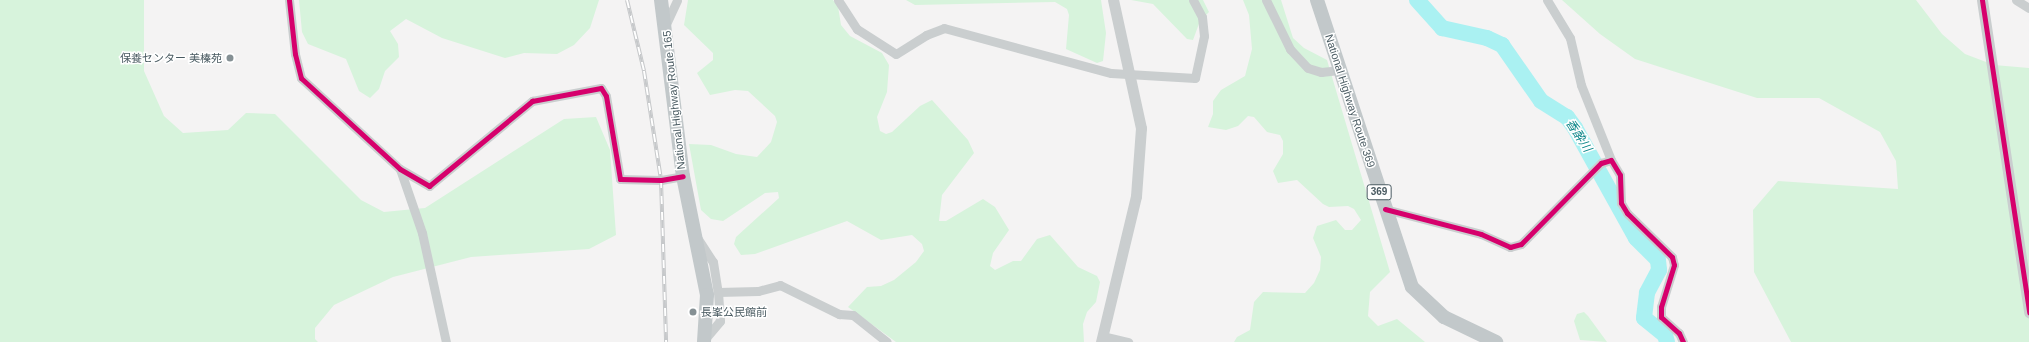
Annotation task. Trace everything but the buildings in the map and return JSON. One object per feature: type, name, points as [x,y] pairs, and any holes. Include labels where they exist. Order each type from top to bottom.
[{"type":"highway","name":"National Highway Route 165","points":[[661,0],[666,24],[683,176],[707,295],[704,342]]},
{"type":"highway","name":"National Highway Route 369","points":[[1318,0],[1339,70],[1412,287],[1444,317],[1496,342]]},
{"type":"street","points":[[289,0],[295,54],[301,78],[400,169],[429,186],[532,101],[601,88],[606,96],[620,179],[661,180],[683,176]]},
{"type":"street","points":[[666,24],[677,0]]},
{"type":"street","points":[[838,0],[857,29],[896,54],[926,35],[944,28],[987,42],[1111,73],[1128,72],[1195,78],[1204,36],[1202,17],[1193,0]]},
{"type":"street","points":[[1113,0],[1141,128],[1136,196],[1102,339],[1128,342]]},
{"type":"street","points":[[1266,0],[1290,49],[1308,68],[1321,72],[1339,70]]},
{"type":"street","points":[[1547,0],[1570,38],[1582,85],[1611,160],[1620,175],[1621,203],[1627,213],[1672,257],[1674,266],[1661,317],[1679,333],[1683,342]]},
{"type":"street","points":[[1982,0],[2029,312]]},
{"type":"street","points":[[2016,0],[2029,8]]},
{"type":"street","points":[[1385,208],[1480,234],[1510,246],[1521,244],[1601,163],[1611,160]]},
{"type":"street","points":[[400,169],[422,232],[446,342]]},
{"type":"street","points":[[695,235],[714,262],[718,292],[720,321],[704,342]]},
{"type":"street","points":[[718,292],[758,291],[780,285],[839,314],[853,316],[887,342]]},
{"type":"green space","points":[[0,0],[144,0],[144,71],[164,116],[183,133],[228,130],[246,113],[275,114],[361,200],[384,212],[425,208],[564,119],[596,117],[610,150],[616,235],[589,249],[471,257],[393,277],[334,305],[315,328],[315,339],[318,342],[0,342]]},
{"type":"green space","points":[[299,0],[599,0],[590,28],[574,45],[557,54],[524,53],[505,58],[442,38],[406,19],[390,31],[398,44],[399,57],[385,71],[379,89],[370,98],[359,91],[346,59],[308,44],[302,32]]},
{"type":"green space","points":[[688,0],[833,0],[838,6],[841,25],[850,36],[882,53],[889,65],[887,92],[877,117],[880,131],[886,134],[892,132],[920,106],[932,100],[968,140],[974,153],[942,195],[939,221],[946,221],[983,199],[995,207],[1009,230],[993,253],[990,266],[995,270],[1013,261],[1021,261],[1037,239],[1050,235],[1078,267],[1097,276],[1100,282],[1096,302],[1087,312],[1083,324],[1084,342],[896,342],[848,307],[867,287],[881,286],[894,280],[916,262],[924,251],[922,244],[912,235],[881,240],[847,221],[755,254],[741,255],[734,244],[736,237],[779,198],[778,192],[765,193],[723,221],[711,219],[701,210],[689,144],[711,145],[736,154],[757,157],[771,142],[777,122],[775,116],[748,91],[735,90],[710,95],[697,73],[713,60],[713,53],[684,25]]},
{"type":"green space","points":[[906,0],[1101,0],[1106,33],[1103,61],[1097,63],[1066,49],[1069,15],[1067,9],[1055,2],[915,5]]},
{"type":"green space","points":[[1131,0],[1203,0],[1209,12],[1200,21],[1193,40],[1187,39],[1153,4]]},
{"type":"green space","points":[[1243,0],[1281,0],[1293,38],[1304,48],[1327,60],[1390,272],[1370,292],[1368,316],[1378,326],[1397,319],[1425,342],[1234,342],[1237,337],[1250,330],[1254,302],[1263,292],[1305,293],[1314,283],[1320,270],[1321,257],[1313,238],[1317,226],[1336,220],[1345,230],[1352,230],[1361,220],[1354,209],[1348,206],[1329,207],[1323,204],[1297,180],[1278,183],[1273,171],[1283,154],[1283,141],[1280,135],[1267,132],[1254,117],[1248,116],[1238,126],[1226,130],[1208,127],[1213,114],[1213,101],[1221,90],[1245,76],[1252,49],[1249,15]]},
{"type":"green space","points":[[1562,0],[1916,0],[1942,34],[1965,54],[1994,65],[2029,68],[2029,342],[1791,342],[1754,272],[1753,210],[1778,181],[1898,189],[1896,161],[1880,132],[1819,98],[1757,98],[1635,59],[1600,34]]},
{"type":"green space","points":[[1584,312],[1607,342],[1580,340],[1574,321],[1577,314]]},
{"type":"waterway","name":"香酔川","points":[[1417,0],[1442,28],[1487,38],[1502,45],[1541,101],[1567,117],[1575,128],[1636,238],[1658,260],[1659,270],[1647,293],[1644,318],[1665,335],[1667,342]]},
{"type":"railway","points":[[627,0],[644,71],[661,180],[666,342]]},
{"type":"cycle path","points":[[289,0],[295,54],[301,78],[400,169],[429,186],[532,101],[601,88],[606,96],[620,179],[661,180],[683,176]]},
{"type":"cycle path","points":[[1982,0],[2029,312]]},
{"type":"cycle path","points":[[1385,209],[1481,234],[1510,247],[1521,244],[1601,163],[1611,160],[1620,175],[1621,203],[1627,213],[1672,257],[1674,265],[1661,307],[1661,317],[1679,333],[1683,342]]},
{"type":"place","name":"保養センター 美榛苑","points":[[230,58]]},
{"type":"place","name":"長峯公民館前","points":[[693,312]]}]
